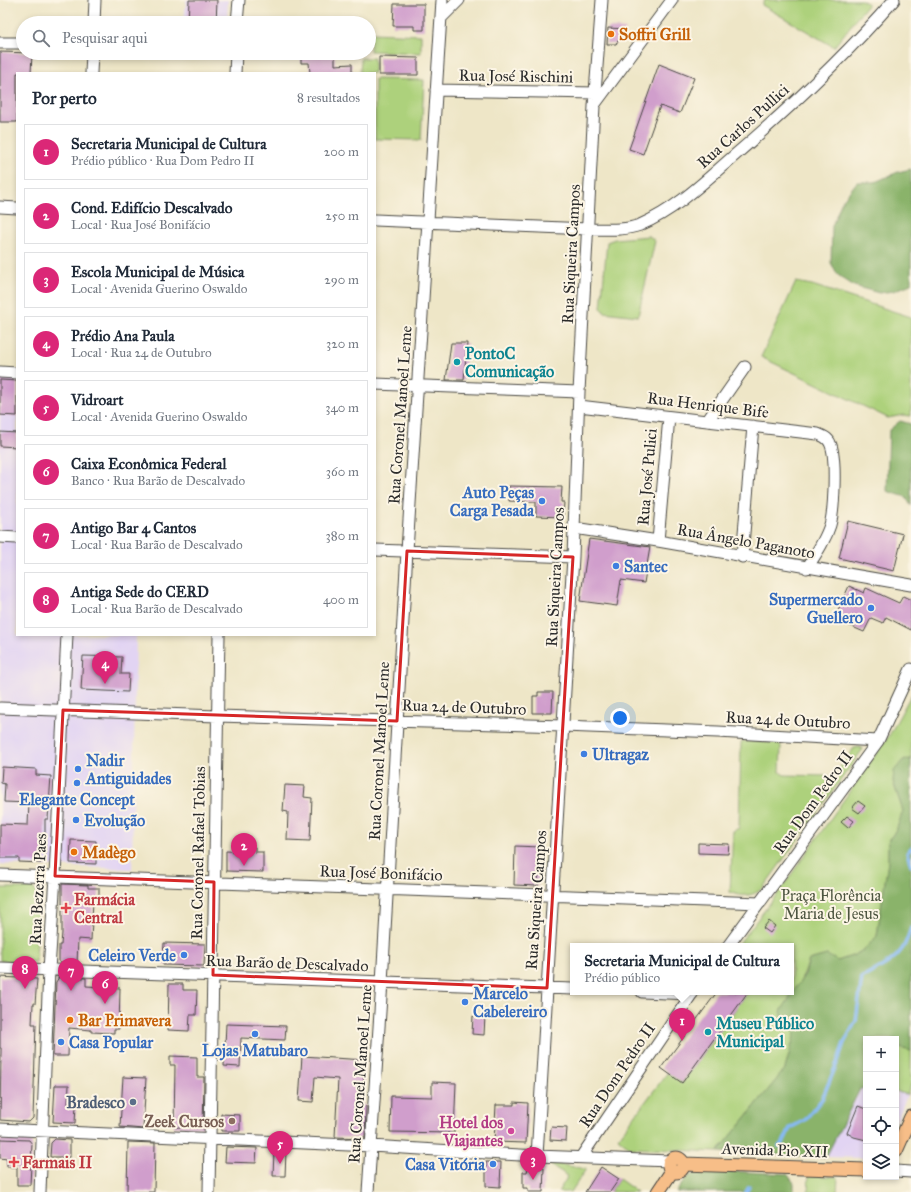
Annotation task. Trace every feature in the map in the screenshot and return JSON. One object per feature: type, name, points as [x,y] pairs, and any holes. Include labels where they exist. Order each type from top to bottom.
[{"type":"main road","points":[[899,1144],[911,1117]]},
{"type":"main road","name":"Avenida Pio XII","points":[[671,1166],[675,1172],[680,1171],[683,1164],[863,1170]]},
{"type":"main road","points":[[658,1192],[671,1166]]},
{"type":"street","points":[[94,16],[95,0]]},
{"type":"street","points":[[238,16],[239,0]]},
{"type":"street","name":"Rua Coronel Manoel Leme","points":[[368,1192],[382,982],[406,551],[418,386],[442,0]]},
{"type":"street","name":"Rua Siqueira Campos","points":[[537,1156],[573,557],[579,392],[594,106],[602,0]]},
{"type":"street","points":[[594,106],[672,0]]},
{"type":"street","name":"Rua Carlos Pullici","points":[[376,220],[588,229],[620,228],[638,225],[657,217],[684,200],[771,124],[864,34],[894,0]]},
{"type":"street","points":[[441,18],[456,1]]},
{"type":"street","points":[[0,43],[16,44]]},
{"type":"street","points":[[91,72],[92,60]]},
{"type":"street","points":[[235,72],[236,60]]},
{"type":"street","name":"Rua José Rischini","points":[[436,90],[596,93]]},
{"type":"street","points":[[0,207],[16,208]]},
{"type":"street","points":[[708,420],[745,367]]},
{"type":"street","points":[[0,372],[16,372]]},
{"type":"street","points":[[376,384],[579,392]]},
{"type":"street","name":"Rua Henrique Bife","points":[[579,406],[708,420],[818,434],[826,437],[831,443],[834,473],[834,496],[830,524],[822,545],[806,568]]},
{"type":"street","name":"Rua José Pulici","points":[[658,541],[669,416]]},
{"type":"street","points":[[742,557],[753,426]]},
{"type":"street","name":"Rua Ângelo Paganoto","points":[[574,528],[911,585]]},
{"type":"street","points":[[0,537],[16,538]]},
{"type":"street","points":[[376,550],[573,557]]},
{"type":"street","name":"Rua Bezerra Paes","points":[[40,1192],[49,970],[67,636]]},
{"type":"street","name":"Rua Coronel Rafael Tobias","points":[[209,1192],[219,636]]},
{"type":"street","name":"Rua Dom Pedro II","points":[[730,943],[878,741],[911,669]]},
{"type":"street","name":"Rua 24 de Outubro","points":[[0,708],[563,726],[718,732],[878,741]]},
{"type":"street","name":"Rua José Bonifácio","points":[[0,875],[760,903]]},
{"type":"street","name":"Rua Barão de Descalvado","points":[[0,968],[570,989]]},
{"type":"street","name":"Rua Dom Pedro II","points":[[581,1157],[692,995]]},
{"type":"street","points":[[0,1129],[581,1157],[671,1166]]},
{"type":"street","points":[[899,1171],[911,1172]]},
{"type":"highlighted area","points":[[407,551],[573,557],[547,988],[213,975],[214,882],[55,876],[63,710],[397,721]]},
{"type":"shaded area","points":[[186,0],[228,0],[227,16],[185,16]]},
{"type":"shaded area","points":[[0,377],[16,378],[16,636],[136,636],[132,869],[0,864]]},
{"type":"shaded area","points":[[861,1089],[863,1089],[863,1158],[826,1157]]},
{"type":"shaded area","points":[[899,1092],[907,1095],[899,1115]]},
{"type":"green space","points":[[765,0],[862,0],[868,4],[834,47],[762,5]]},
{"type":"green space","points":[[376,33],[421,35],[421,53],[376,51]]},
{"type":"green space","points":[[361,60],[374,60],[374,72],[360,72]]},
{"type":"green space","points":[[376,79],[424,80],[421,140],[376,139]]},
{"type":"green space","points":[[911,169],[911,284],[893,291],[879,293],[854,286],[838,275],[831,263],[832,226],[842,201],[857,182],[875,182],[898,172]]},
{"type":"green space","points":[[649,236],[655,241],[638,316],[604,312],[601,308],[607,242],[615,239]]},
{"type":"green space","points":[[796,282],[812,285],[911,317],[911,416],[903,415],[888,418],[761,357]]},
{"type":"green space","points":[[900,421],[911,424],[911,506],[906,497],[887,491],[889,430]]},
{"type":"green space","name":"Praça Florência Maria de Jesus","points":[[911,695],[911,759],[903,760],[893,782],[903,811],[897,828],[888,842],[888,862],[877,936],[866,948],[855,955],[837,961],[827,955],[809,960],[783,1021],[795,1033],[785,1069],[718,1152],[630,1148],[618,1138],[668,1072],[682,1083],[746,995],[794,995],[794,943],[739,943],[784,885],[890,734]]},
{"type":"green space","points":[[742,741],[779,743],[781,746],[780,772],[784,775],[831,776],[835,774],[854,748],[859,747],[863,749],[762,889],[749,895],[739,895],[730,892],[733,831],[739,828]]},
{"type":"green space","points":[[911,759],[911,1051],[899,1048],[899,1036],[863,1036],[863,1088],[860,1089],[826,1157],[718,1152],[785,1069],[795,1033],[783,1021],[781,1011],[791,995],[794,995],[794,991],[805,974],[809,960],[827,955],[838,961],[855,955],[866,948],[877,936],[888,862],[888,842],[897,828],[903,811],[893,781],[894,771],[903,760]]},
{"type":"green space","points":[[0,888],[33,888],[39,896],[36,962],[0,961]]},
{"type":"green space","points":[[899,1048],[911,1051],[911,1085],[907,1095],[899,1092]]},
{"type":"green space","points":[[546,1162],[586,1169],[571,1192],[558,1192],[568,1176]]},
{"type":"green space","points":[[705,1170],[787,1174],[794,1183],[794,1192],[676,1192],[688,1176]]},
{"type":"green space","points":[[809,1175],[838,1177],[837,1192],[808,1192]]},
{"type":"green space","points":[[619,1179],[637,1192],[610,1192]]},
{"type":"building","points":[[189,0],[217,0],[216,16],[188,16]]},
{"type":"building","points":[[394,4],[424,4],[424,30],[414,30],[414,26],[393,26]]},
{"type":"building","points":[[608,28],[626,29],[616,44],[607,44]]},
{"type":"building","points":[[0,52],[16,52],[16,60],[32,60],[31,72],[16,72],[16,122],[0,122]]},
{"type":"building","points":[[379,57],[418,58],[418,75],[379,75]]},
{"type":"building","points":[[301,60],[335,60],[335,65],[352,64],[352,72],[310,72],[309,63],[301,63]]},
{"type":"building","points":[[659,64],[694,78],[680,113],[660,106],[643,154],[629,149]]},
{"type":"building","name":"PontoC Comunicação","points":[[451,343],[467,343],[464,380],[446,380]]},
{"type":"building","points":[[0,380],[16,381],[16,416],[0,415]]},
{"type":"building","points":[[0,432],[16,433],[16,447],[0,446]]},
{"type":"building","name":"Auto Peças Carga Pesada","points":[[509,486],[562,487],[561,502],[564,502],[563,517],[536,516],[536,502],[509,501]]},
{"type":"building","points":[[848,521],[903,534],[894,571],[839,558]]},
{"type":"building","name":"Santec","points":[[589,539],[650,547],[644,583],[621,580],[617,606],[580,601]]},
{"type":"building","points":[[849,586],[864,593],[866,588],[899,603],[903,596],[911,600],[911,630],[886,617],[883,623],[871,618],[864,632],[834,619]]},
{"type":"building","points":[[83,656],[122,657],[121,674],[129,674],[128,692],[81,690]]},
{"type":"building","points":[[538,692],[553,692],[552,713],[533,713],[533,696],[538,696]]},
{"type":"building","points":[[2,767],[36,769],[36,775],[51,776],[48,819],[45,819],[45,859],[41,863],[19,862],[19,858],[0,858],[0,824],[28,825],[29,803],[4,802],[5,784],[1,783]]},
{"type":"building","points":[[285,785],[305,786],[304,797],[312,798],[310,841],[287,840],[288,812],[283,811]]},
{"type":"building","points":[[858,801],[865,806],[859,813],[852,808]]},
{"type":"building","points":[[847,816],[854,821],[848,828],[841,822]]},
{"type":"building","points":[[71,840],[96,841],[96,864],[70,863]]},
{"type":"building","points":[[698,843],[729,844],[728,854],[698,853]]},
{"type":"building","points":[[515,846],[540,847],[538,886],[514,885]]},
{"type":"building","points":[[244,847],[255,847],[255,852],[263,852],[263,872],[226,871],[226,851],[244,852]]},
{"type":"building","points":[[62,884],[88,885],[88,888],[99,888],[99,901],[93,901],[91,940],[78,939],[77,964],[59,962],[59,945],[61,945],[62,933]]},
{"type":"building","points":[[769,921],[775,926],[770,933],[763,928]]},
{"type":"building","name":"Celeiro Verde","points":[[164,943],[205,944],[204,966],[163,965]]},
{"type":"building","points":[[0,977],[37,979],[35,1004],[33,1004],[32,1024],[36,1024],[33,1118],[29,1122],[0,1120]]},
{"type":"building","points":[[59,977],[86,978],[86,986],[120,988],[119,1029],[114,1029],[114,1033],[91,1032],[91,1030],[69,1028],[68,1056],[53,1056],[56,982]]},
{"type":"building","points":[[169,984],[183,984],[183,990],[197,990],[196,1015],[190,1015],[189,1031],[168,1030]]},
{"type":"building","name":"Museu Público Municipal","points":[[715,995],[746,995],[682,1083],[661,1068]]},
{"type":"building","points":[[473,1016],[485,1016],[484,1035],[472,1034]]},
{"type":"building","name":"Lojas Matubaro","points":[[226,1024],[286,1026],[285,1040],[241,1038],[240,1067],[224,1066]]},
{"type":"building","points":[[170,1056],[197,1057],[197,1077],[204,1077],[203,1128],[174,1127],[175,1065],[170,1065]]},
{"type":"building","points":[[302,1056],[365,1060],[362,1105],[366,1106],[365,1138],[335,1137],[338,1079],[315,1077],[313,1102],[299,1101]]},
{"type":"building","name":"Bradesco","points":[[123,1077],[146,1078],[143,1129],[120,1127]]},
{"type":"building","points":[[432,1082],[456,1083],[454,1133],[390,1132],[391,1096],[432,1097]]},
{"type":"building","points":[[55,1085],[69,1085],[68,1105],[76,1105],[75,1123],[53,1122]]},
{"type":"building","name":"Hotel dos Viajantes","points":[[514,1102],[528,1103],[526,1143],[494,1142],[496,1105],[514,1105]]},
{"type":"building","points":[[858,1106],[863,1108],[863,1139],[847,1133]]},
{"type":"building","points":[[221,1114],[240,1115],[240,1131],[221,1131]]},
{"type":"building","points":[[551,1127],[567,1128],[566,1141],[550,1140]]},
{"type":"building","points":[[0,1139],[29,1140],[32,1144],[30,1185],[17,1185],[17,1167],[7,1167],[7,1159],[0,1158]]},
{"type":"building","points":[[55,1139],[70,1140],[70,1157],[50,1157],[51,1143]]},
{"type":"building","points":[[128,1142],[155,1143],[154,1192],[127,1192]]},
{"type":"building","points":[[226,1147],[257,1148],[256,1163],[225,1162]]},
{"type":"building","points":[[274,1151],[286,1152],[285,1176],[273,1176]]},
{"type":"building","points":[[486,1162],[501,1162],[500,1187],[486,1186]]},
{"type":"building","points":[[601,1167],[619,1179],[610,1192],[585,1192]]},
{"type":"building","points":[[528,1168],[544,1168],[543,1192],[528,1192],[528,1188],[523,1188],[523,1172],[527,1172]]},
{"type":"waterway","points":[[911,848],[907,853],[911,865]]},
{"type":"waterway","points":[[779,1146],[783,1143],[790,1128],[805,1120],[822,1099],[844,1043],[856,1021],[862,978],[891,961],[900,952],[911,928]]},
{"type":"waterway","points":[[746,1192],[749,1187]]},
{"type":"place","name":"Soffri Grill","points":[[611,34]]},
{"type":"place","name":"PontoC Comunicação","points":[[457,362]]},
{"type":"place","name":"Auto Peças Carga Pesada","points":[[542,501]]},
{"type":"place","name":"Santec","points":[[616,566]]},
{"type":"place","name":"Supermercado Guellero","points":[[871,608]]},
{"type":"place","name":"Prédio Ana Paula","points":[[105,684]]},
{"type":"place","name":"Ultragaz","points":[[584,754]]},
{"type":"place","name":"Nadir Antiguidades","points":[[78,769]]},
{"type":"place","name":"Elegante Concept","points":[[77,783]]},
{"type":"place","name":"Evolução","points":[[76,820]]},
{"type":"place","name":"Madègo","points":[[74,852]]},
{"type":"place","name":"Cond. Edifício Descalvado","points":[[244,866]]},
{"type":"place","name":"Farmácia Central","points":[[66,908]]},
{"type":"place","name":"Celeiro Verde","points":[[184,955]]},
{"type":"place","name":"Antiga Sede do CERD","points":[[25,989]]},
{"type":"place","name":"Antigo Bar 4 Cantos","points":[[71,991]]},
{"type":"place","name":"Marcelo Cabelereiro","points":[[465,1002]]},
{"type":"place","name":"Caixa Econômica Federal","points":[[105,1004]]},
{"type":"place","name":"Bar Primavera","points":[[70,1020]]},
{"type":"place","name":"Museu Público Municipal","points":[[708,1032]]},
{"type":"place","name":"Lojas Matubaro","points":[[255,1034]]},
{"type":"place","name":"Secretaria Municipal de Cultura","points":[[682,1041]]},
{"type":"place","name":"Casa Popular","points":[[61,1042]]},
{"type":"place","name":"Bradesco","points":[[133,1102]]},
{"type":"place","name":"Zeek Cursos","points":[[232,1121]]},
{"type":"place","name":"Hotel dos Viajantes","points":[[511,1131]]},
{"type":"place","name":"Farmais II","points":[[14,1162]]},
{"type":"place","name":"Vidroart","points":[[280,1164]]},
{"type":"place","name":"Casa Vitória","points":[[493,1164]]},
{"type":"place","name":"Escola Municipal de Música","points":[[533,1180]]}]
